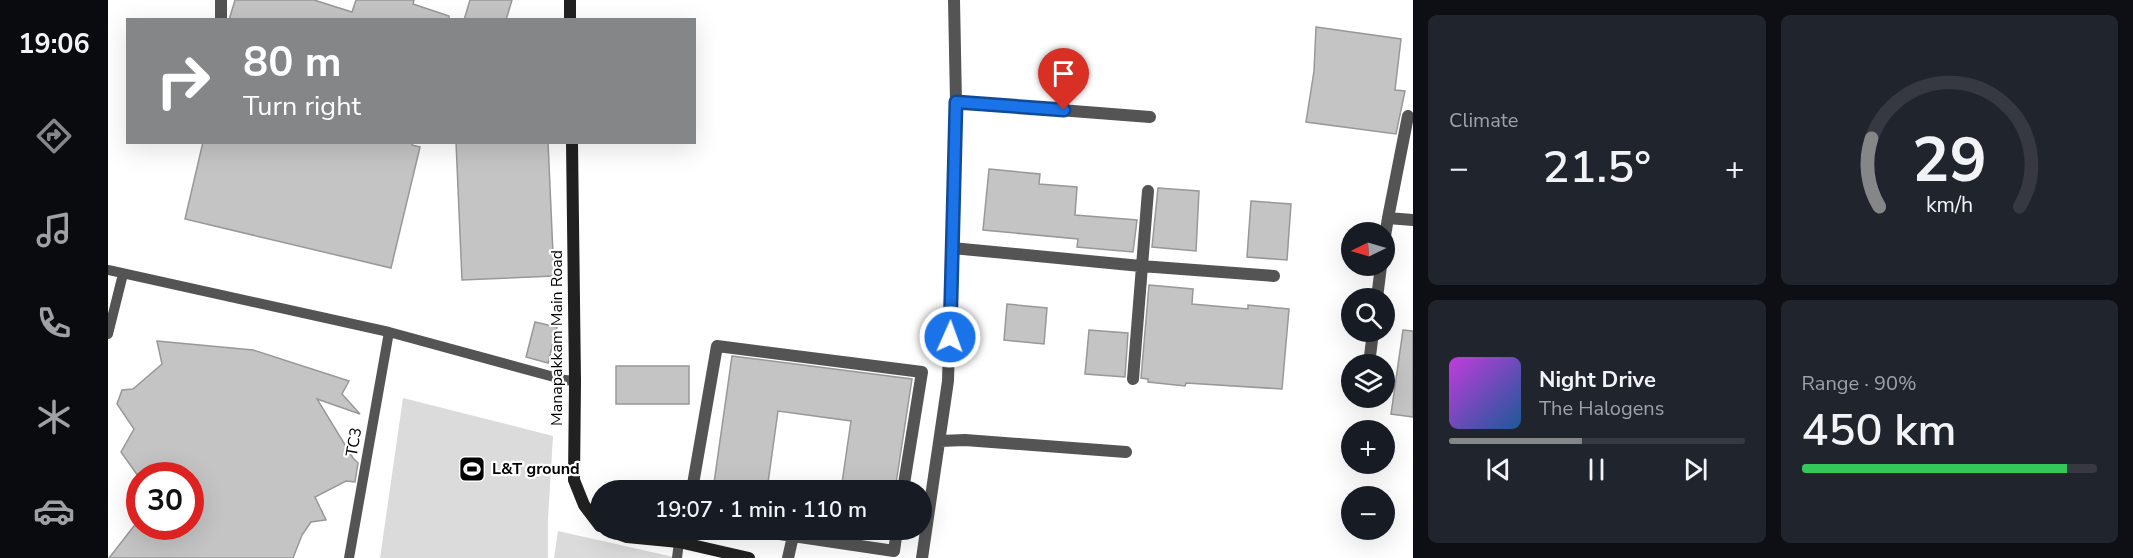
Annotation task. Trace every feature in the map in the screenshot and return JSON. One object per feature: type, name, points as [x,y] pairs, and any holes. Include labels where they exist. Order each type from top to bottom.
[{"type":"main road","points":[[570,18],[572,0]]},
{"type":"main road","name":"Manapakkam Main Road","points":[[572,144],[574,480],[584,505],[590,513]]},
{"type":"main road","points":[[654,540],[681,543],[749,558]]},
{"type":"street","points":[[220,0],[221,18]]},
{"type":"street","points":[[922,558],[948,381],[956,102],[954,0]]},
{"type":"street","points":[[956,102],[1150,117]]},
{"type":"street","points":[[1387,222],[1408,116]]},
{"type":"street","points":[[1133,379],[1148,191]]},
{"type":"street","points":[[1388,218],[1413,220]]},
{"type":"street","points":[[952,248],[1274,276]]},
{"type":"street","points":[[694,480],[717,345],[922,372],[905,480]]},
{"type":"street","points":[[940,441],[964,440],[1126,452]]},
{"type":"street","points":[[788,558],[792,540]]},
{"type":"street","points":[[820,540],[894,551],[896,540]]},
{"type":"lane","points":[[108,270],[389,332],[575,381]]},
{"type":"lane","points":[[108,334],[123,274]]},
{"type":"lane","name":"TC3","points":[[349,558],[389,332]]},
{"type":"lane","points":[[677,558],[681,543]]},
{"type":"shaded area","name":"L&T ground","points":[[403,398],[553,436],[548,558],[380,558]]},
{"type":"shaded area","points":[[558,531],[678,558],[554,558]]},
{"type":"building","points":[[235,0],[314,0],[352,12],[356,0],[414,0],[413,4],[449,16],[449,18],[230,18]]},
{"type":"building","points":[[470,0],[512,0],[507,18],[465,18]]},
{"type":"building","points":[[1316,27],[1401,39],[1395,90],[1405,91],[1396,134],[1306,122],[1314,71]]},
{"type":"building","points":[[203,144],[412,144],[420,147],[391,268],[185,219]]},
{"type":"building","points":[[456,144],[548,144],[554,276],[462,280]]},
{"type":"building","points":[[989,169],[1040,174],[1039,184],[1077,187],[1075,215],[1137,220],[1133,252],[1077,247],[1078,239],[983,230]]},
{"type":"building","points":[[1158,188],[1199,191],[1196,251],[1152,247]]},
{"type":"building","points":[[1251,201],[1291,204],[1287,260],[1247,257]]},
{"type":"building","points":[[1149,285],[1193,289],[1192,304],[1248,309],[1248,305],[1289,309],[1282,389],[1186,383],[1185,386],[1148,382],[1148,379],[1141,378]]},
{"type":"building","points":[[1007,304],[1047,308],[1044,344],[1004,340]]},
{"type":"building","points":[[535,322],[557,327],[548,363],[526,357]]},
{"type":"building","points":[[1089,330],[1128,333],[1125,377],[1085,374]]},
{"type":"building","points":[[1403,330],[1413,331],[1413,417],[1391,414],[1392,408],[1395,408],[1395,386]]},
{"type":"building","points":[[157,341],[253,350],[349,381],[342,394],[360,414],[317,399],[358,463],[355,482],[346,481],[315,497],[326,520],[311,522],[302,535],[293,558],[109,558],[126,536],[126,540],[204,540],[204,462],[128,462],[121,452],[134,429],[117,404],[122,390],[133,389],[162,364]]},
{"type":"building","points":[[732,356],[912,379],[897,480],[842,480],[851,421],[778,411],[768,480],[714,480]]},
{"type":"building","points":[[616,366],[689,366],[689,404],[616,404]]},
{"type":"place","name":"L&T ground","points":[[472,469]]},
{"type":"route","points":[[950,337],[956,102],[1064,110]]}]
